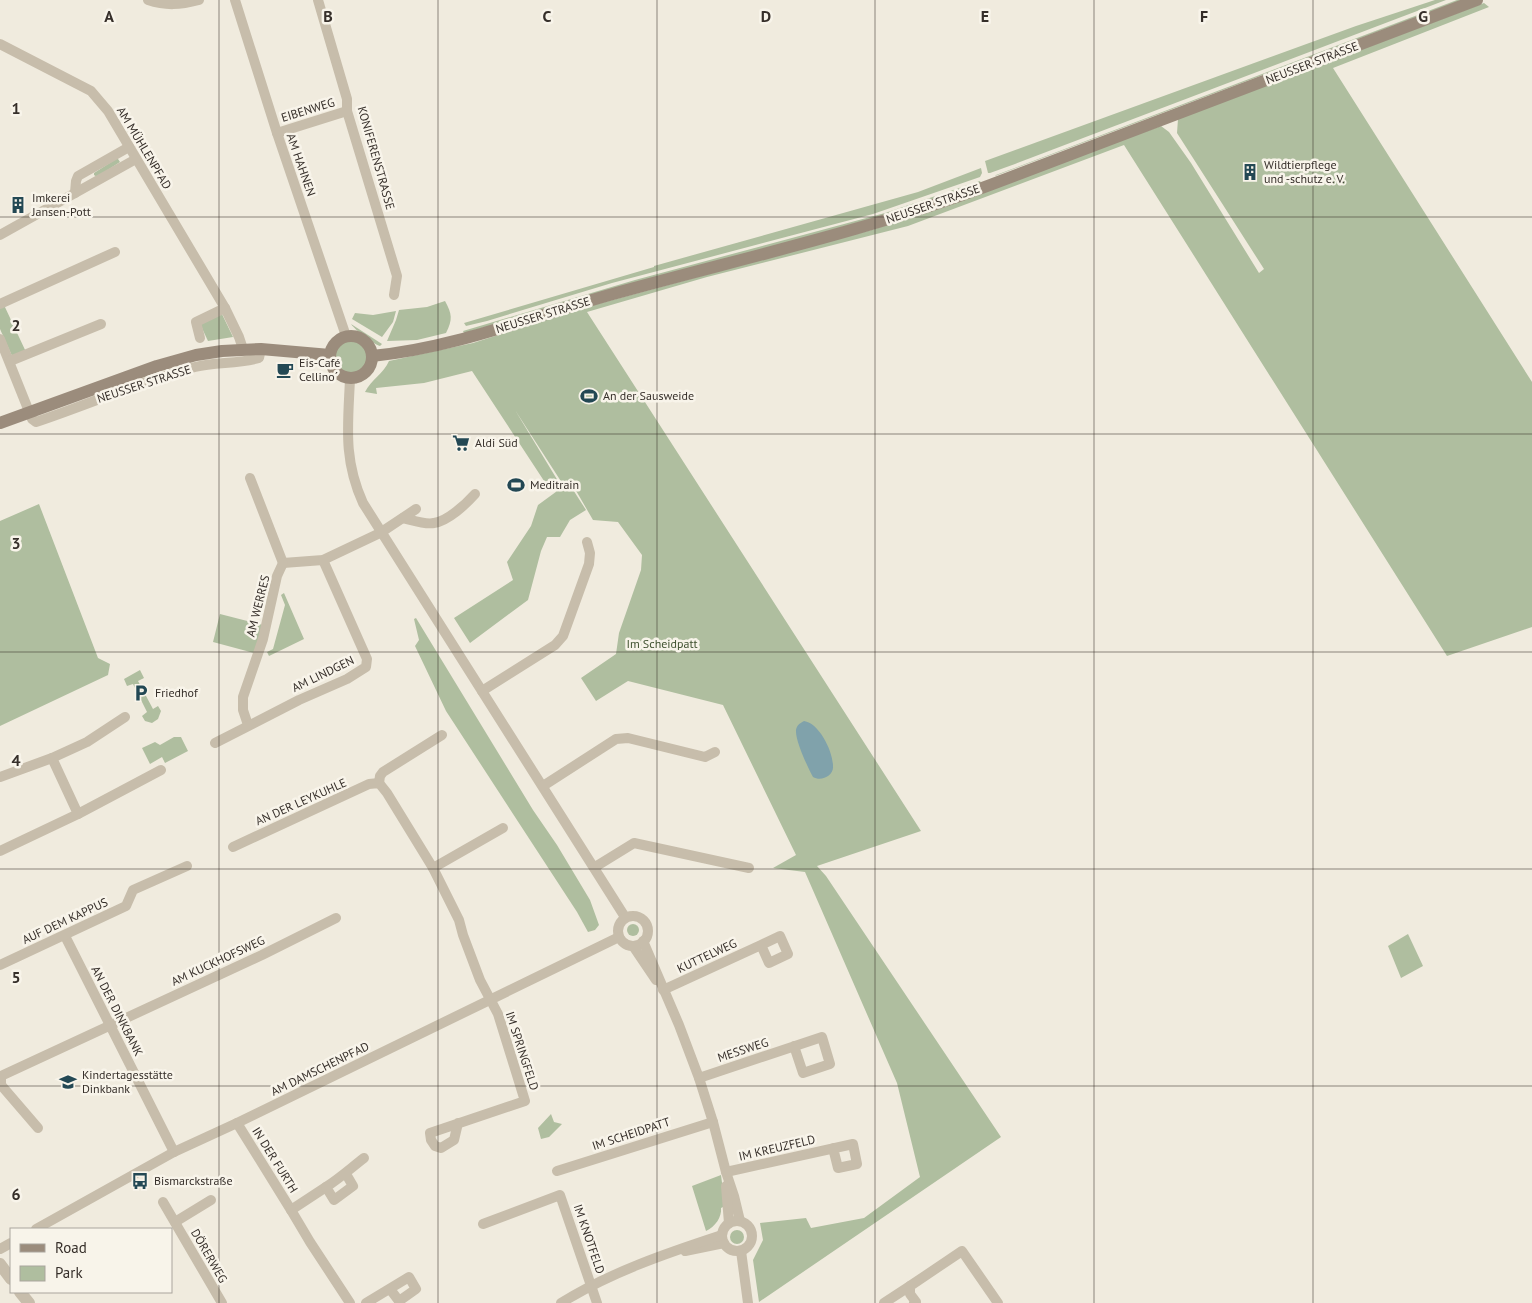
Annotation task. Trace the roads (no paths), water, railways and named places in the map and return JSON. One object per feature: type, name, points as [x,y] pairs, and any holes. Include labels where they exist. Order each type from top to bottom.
[{"type":"main road","name":"NEUSSER STRASSE","points":[[372,356],[439,346],[587,301],[915,212],[1477,0]]},
{"type":"main road","points":[[346,336],[358,337],[366,342],[372,356],[371,365],[366,372],[359,377],[350,379],[335,371],[331,364],[330,356],[336,342],[346,336]]},
{"type":"main road","name":"NEUSSER STRASSE","points":[[0,423],[181,359],[207,353],[261,349],[330,356]]},
{"type":"street","points":[[148,0],[161,4],[179,5],[199,0]]},
{"type":"street","name":"AM HAHNEN","points":[[235,0],[276,133],[346,336]]},
{"type":"street","name":"KONIFERENSTRASSE","points":[[318,0],[347,99],[348,111],[397,276],[394,295]]},
{"type":"street","name":"AM MÜHLENPFAD","points":[[0,44],[91,90],[108,111],[225,308],[240,337],[243,349]]},
{"type":"street","name":"EIBENWEG","points":[[276,133],[348,111]]},
{"type":"street","points":[[75,194],[78,176],[129,147]]},
{"type":"street","points":[[0,235],[136,159]]},
{"type":"street","points":[[89,170],[95,181]]},
{"type":"street","points":[[0,304],[116,252]]},
{"type":"street","points":[[200,338],[196,322],[225,308]]},
{"type":"street","points":[[10,361],[101,324]]},
{"type":"street","points":[[0,339],[29,412]]},
{"type":"street","name":"NEUSSER STRASSE","points":[[29,412],[32,419],[36,422],[148,381],[197,367],[259,358],[261,349]]},
{"type":"street","points":[[350,379],[348,446],[350,466],[360,497],[380,533],[626,917]]},
{"type":"street","points":[[250,478],[284,564]]},
{"type":"street","points":[[403,518],[433,524],[464,505],[476,494]]},
{"type":"street","points":[[380,533],[416,509]]},
{"type":"street","name":"AM WERRES","points":[[248,725],[242,710],[243,697],[263,639],[277,576],[284,564],[323,560],[380,533]]},
{"type":"street","points":[[482,691],[555,645],[563,636],[589,564],[588,542]]},
{"type":"street","name":"AM LINDGEN","points":[[215,743],[248,725],[347,679],[366,667],[367,659],[323,560]]},
{"type":"street","points":[[0,777],[52,758],[87,742],[125,717]]},
{"type":"street","points":[[442,735],[383,772],[379,783],[433,868],[460,920],[463,935],[480,980],[490,1000]]},
{"type":"street","points":[[543,786],[616,739],[622,738],[704,757],[715,752]]},
{"type":"street","points":[[52,758],[78,814]]},
{"type":"street","points":[[0,851],[78,814],[161,770]]},
{"type":"street","name":"AN DER LEYKUHLE","points":[[233,847],[369,784],[379,783]]},
{"type":"street","points":[[433,868],[503,828]]},
{"type":"street","points":[[594,868],[634,843],[749,868]]},
{"type":"street","name":"AUF DEM KAPPUS","points":[[0,965],[126,906],[134,890],[187,866]]},
{"type":"street","points":[[635,916],[644,920],[648,934],[643,942],[633,946],[625,944],[619,937],[619,924],[626,917],[635,916]]},
{"type":"street","name":"AM KUCKHOFSWEG","points":[[38,1128],[1,1085],[2,1076],[336,918]]},
{"type":"street","name":"AN DER DINKBANK","points":[[64,936],[174,1152]]},
{"type":"street","name":"AM DAMSCHENPFAD","points":[[38,1228],[174,1152],[619,937]]},
{"type":"street","points":[[643,942],[679,1025],[699,1078],[726,1172],[735,1222]]},
{"type":"street","name":"KUTTELWEG","points":[[662,987],[761,945]]},
{"type":"street","points":[[633,946],[655,980],[662,987]]},
{"type":"street","name":"IM SPRINGFELD","points":[[458,1123],[525,1101],[498,1014],[490,1000]]},
{"type":"street","name":"MESSWEG","points":[[699,1078],[794,1046]]},
{"type":"street","name":"IM SCHEIDPATT","points":[[557,1171],[713,1122]]},
{"type":"street","name":"IN DER FURTH","points":[[237,1123],[350,1303]]},
{"type":"street","name":"IM KREUZFELD","points":[[726,1172],[834,1148]]},
{"type":"street","name":"IN DER FURTH","points":[[291,1210],[346,1174],[349,1169],[364,1158]]},
{"type":"street","points":[[326,1187],[334,1200],[353,1186],[346,1174]]},
{"type":"street","name":"IM KNOTFELD","points":[[483,1224],[560,1194],[591,1285]]},
{"type":"street","name":"DÖRERWEG","points":[[175,1222],[211,1200]]},
{"type":"street","name":"DÖRERWEG","points":[[163,1202],[222,1303]]},
{"type":"street","points":[[735,1222],[749,1226],[752,1236],[749,1246],[741,1251],[731,1250],[723,1239],[726,1226],[735,1222]]},
{"type":"street","points":[[561,1303],[591,1285],[674,1251],[700,1249],[723,1239]]},
{"type":"street","points":[[884,1303],[962,1250],[998,1303]]},
{"type":"street","points":[[741,1251],[748,1303]]},
{"type":"street","points":[[0,1264],[10,1278]]},
{"type":"street","points":[[591,1285],[597,1303]]},
{"type":"street","points":[[910,1286],[910,1294],[915,1303]]},
{"type":"street","points":[[366,1303],[390,1289]]},
{"type":"street","points":[[21,1293],[29,1303]]},
{"type":"water","points":[[804,721],[810,723],[820,732],[831,753],[833,770],[829,775],[820,779],[813,777],[796,735],[797,727]]},
{"type":"place","name":"Wildtierpflege und -schutz e. V.","points":[[1250,172]]},
{"type":"place","name":"Imkerei Jansen-Pott","points":[[18,205]]},
{"type":"place","name":"Eis-Café Cellino´","points":[[285,370]]},
{"type":"place","name":"An der Sausweide","points":[[589,396]]},
{"type":"place","name":"Aldi Süd","points":[[461,443]]},
{"type":"place","name":"Meditrain","points":[[516,485]]},
{"type":"place","name":"Friedhof","points":[[141,693]]},
{"type":"place","name":"Kindertagesstätte Dinkbank","points":[[68,1082]]},
{"type":"place","name":"Bismarckstraße","points":[[140,1181]]},
{"type":"park label","name":"Im Scheidpatt","points":[[662,644]]}]
